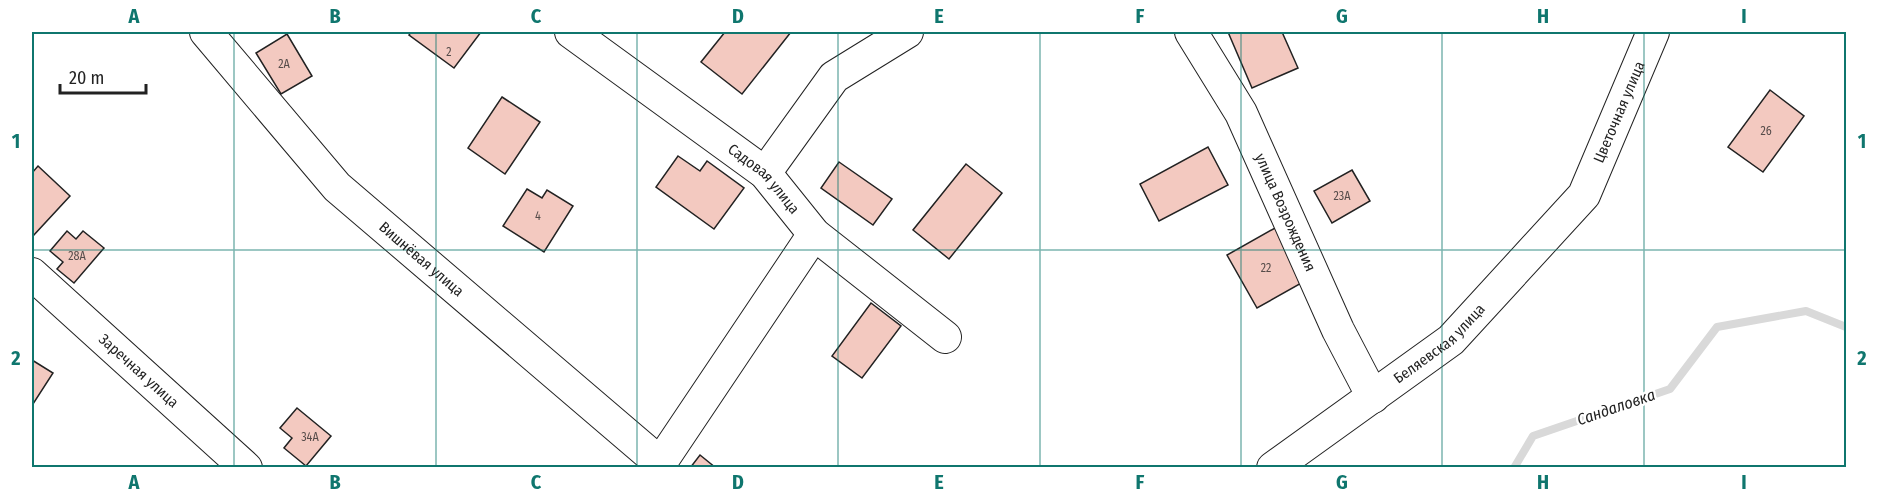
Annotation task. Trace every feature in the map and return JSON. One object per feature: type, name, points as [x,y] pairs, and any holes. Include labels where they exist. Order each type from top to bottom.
[{"type":"street","name":"Вишнёвая улица","points":[[206,32],[337,187],[659,465]]},
{"type":"street","name":"Садовая улица","points":[[571,32],[765,173],[814,234],[945,337]]},
{"type":"street","points":[[765,173],[834,77],[907,32]]},
{"type":"street","name":"улица Возрождения","points":[[1191,32],[1240,113],[1338,330],[1373,396]]},
{"type":"street","name":"Цветочная улица","points":[[1584,195],[1653,32]]},
{"type":"street","name":"Беляевская улица","points":[[1273,468],[1451,340],[1584,195]]},
{"type":"street","points":[[659,465],[814,234]]},
{"type":"street","name":"Заречная улица","points":[[32,274],[246,468]]},
{"type":"building","points":[[411,32],[481,32],[454,68],[409,35]]},
{"type":"building","points":[[725,32],[791,32],[742,94],[701,62]]},
{"type":"building","points":[[1228,32],[1282,32],[1298,68],[1252,88]]},
{"type":"building","points":[[287,34],[312,76],[281,94],[256,53]]},
{"type":"building","points":[[1770,90],[1804,116],[1763,172],[1728,147]]},
{"type":"building","points":[[502,97],[540,122],[505,174],[468,148]]},
{"type":"building","points":[[1208,147],[1228,185],[1159,221],[1140,184]]},
{"type":"building","points":[[678,156],[700,171],[707,161],[744,188],[714,229],[656,187]]},
{"type":"building","points":[[839,162],[892,199],[873,225],[821,188]]},
{"type":"building","points":[[966,164],[1002,193],[949,259],[913,230]]},
{"type":"building","points":[[38,166],[70,196],[32,237],[32,173]]},
{"type":"building","points":[[1352,170],[1370,201],[1332,223],[1314,191]]},
{"type":"building","points":[[527,189],[542,198],[547,190],[573,206],[544,252],[503,226]]},
{"type":"building","points":[[1275,228],[1305,281],[1257,308],[1227,255]]},
{"type":"building","points":[[67,231],[76,239],[83,231],[104,248],[74,283],[57,269],[63,262],[50,251]]},
{"type":"building","points":[[871,303],[901,326],[862,378],[832,356]]},
{"type":"building","points":[[32,360],[53,373],[33,404],[32,402]]},
{"type":"building","points":[[297,408],[331,436],[306,466],[284,448],[292,438],[280,428]]},
{"type":"building","points":[[700,455],[716,468],[690,468]]},
{"type":"waterway","name":"Сандаловка","points":[[1514,468],[1533,436],[1670,389],[1717,327],[1806,311],[1846,327]]}]
